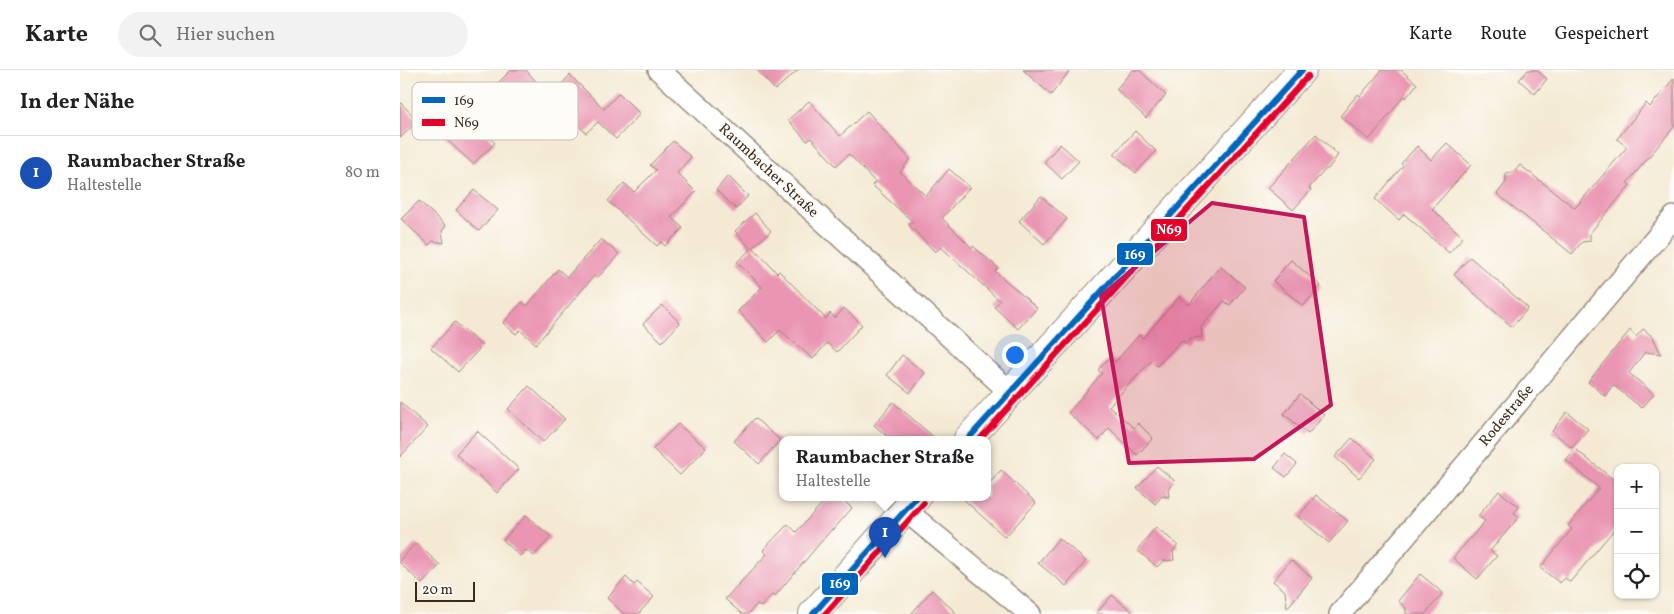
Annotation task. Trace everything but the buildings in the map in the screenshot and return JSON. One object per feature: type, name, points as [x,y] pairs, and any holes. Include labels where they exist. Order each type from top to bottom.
[{"type":"street","name":"Raumbacher Straße","points":[[659,70],[1010,392]]},
{"type":"street","points":[[971,436],[1302,70]]},
{"type":"street","name":"Rodestraße","points":[[1340,614],[1674,217]]},
{"type":"street","points":[[813,614],[857,567],[911,503],[1030,614]]},
{"type":"highlighted area","points":[[1212,203],[1304,217],[1331,405],[1254,459],[1129,463],[1101,296]]},
{"type":"transit line","name":"169","points":[[971,436],[1302,70]]},
{"type":"transit line","name":"N69","points":[[983,436],[1308,76]]},
{"type":"transit line","name":"169","points":[[813,614],[913,501]]},
{"type":"transit line","name":"N69","points":[[825,614],[924,503]]},
{"type":"place","name":"Raumbacher Straße","points":[[885,558]]}]
